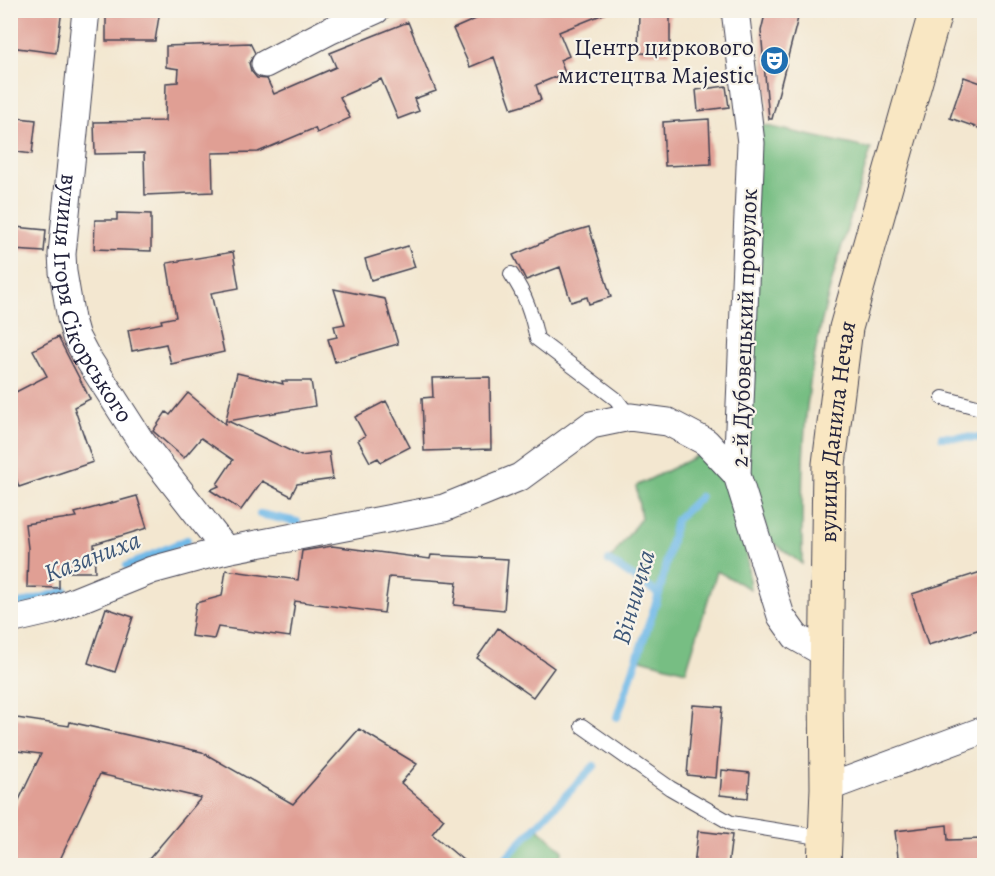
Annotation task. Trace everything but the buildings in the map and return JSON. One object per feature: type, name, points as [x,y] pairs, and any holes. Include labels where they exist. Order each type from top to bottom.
[{"type":"main road","name":"вулиця Данила Нечая","points":[[825,851],[829,464],[846,328],[936,10]]},
{"type":"street","name":"вулиця Ігоря Сікорського","points":[[86,10],[62,254],[71,319],[76,337],[85,354],[140,440],[226,550]]},
{"type":"street","points":[[266,64],[329,31],[376,10]]},
{"type":"street","name":"2-й Дубовецький провулок","points":[[735,10],[751,143],[737,475],[781,616],[796,638],[826,654]]},
{"type":"street","points":[[10,620],[53,610],[153,570],[226,550],[444,508],[520,477],[591,425],[630,417],[668,422],[706,442],[737,475]]},
{"type":"street","points":[[827,788],[984,730]]},
{"type":"lane","points":[[511,274],[522,290],[532,315],[537,339],[616,399],[630,417]]},
{"type":"lane","points":[[943,398],[984,409]]},
{"type":"lane","points":[[582,726],[670,788],[731,823],[825,851]]},
{"type":"green space","points":[[749,122],[871,149],[832,283],[813,364],[804,439],[802,564],[769,539],[752,477],[737,475]]},
{"type":"green space","points":[[701,454],[718,470],[734,497],[743,527],[750,589],[717,571],[686,671],[637,658],[659,594],[609,561],[641,518],[636,486]]},
{"type":"green space","points":[[536,826],[563,851],[557,865],[498,865]]},
{"type":"waterway","name":"Вінничка","points":[[942,437],[984,438]]},
{"type":"waterway","name":"Вінничка","points":[[617,717],[659,594],[676,520],[700,497]]},
{"type":"waterway","points":[[260,514],[297,522]]},
{"type":"waterway","name":"Казаниха","points":[[127,566],[187,540]]},
{"type":"waterway","points":[[609,561],[659,594]]},
{"type":"waterway","name":"Казаниха","points":[[20,604],[65,591]]},
{"type":"waterway","name":"Вінничка","points":[[498,866],[594,766]]},
{"type":"place","name":"Центр циркового мистецтва Majestic","points":[[775,61]]}]
